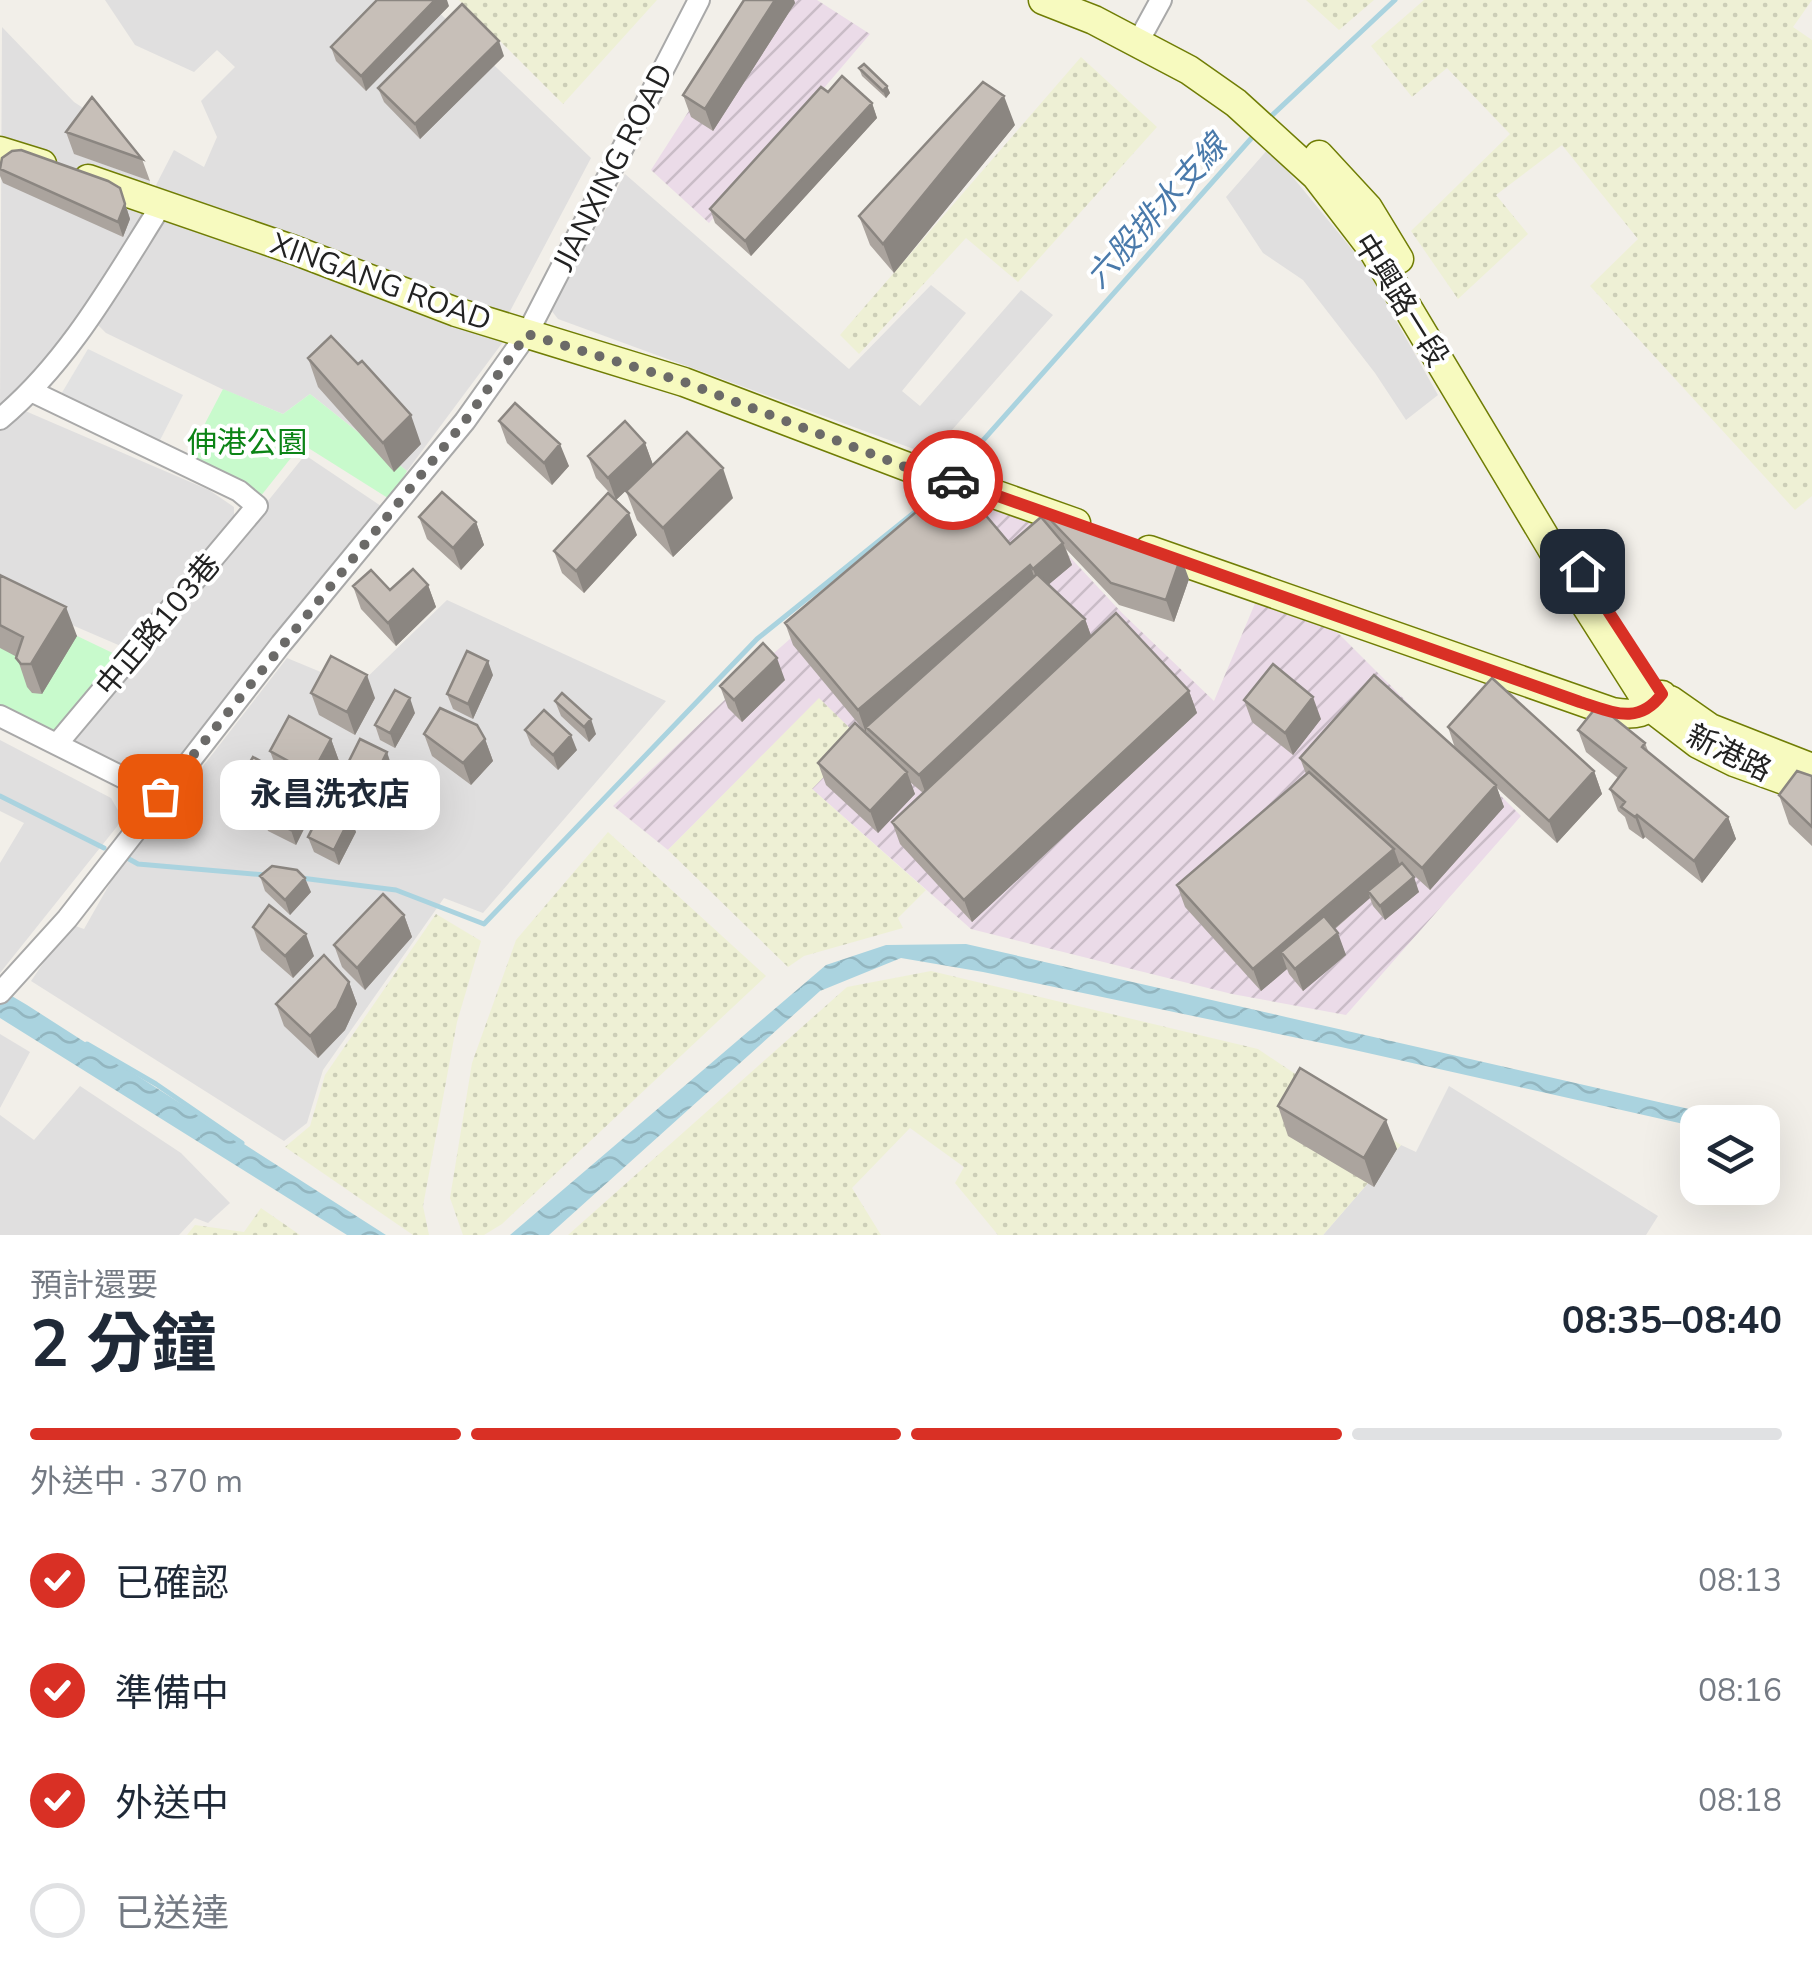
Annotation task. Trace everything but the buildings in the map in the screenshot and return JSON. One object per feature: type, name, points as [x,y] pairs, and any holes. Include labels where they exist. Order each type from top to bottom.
[{"type":"street","name":"JIANXING ROAD","points":[[6,985],[67,919],[160,796],[465,421],[527,334],[699,0]]},
{"type":"street","name":"中興路一段","points":[[1043,0],[1142,34]]},
{"type":"street","name":"中興路一段","points":[[1087,0],[1142,34],[1243,85],[1328,164],[1368,208],[1656,701]]},
{"type":"street","points":[[1142,34],[1161,0]]},
{"type":"street","name":"XINGANG ROAD","points":[[0,150],[162,204],[456,312],[684,382],[929,476],[963,482],[1580,702],[1633,716],[1656,701]]},
{"type":"street","points":[[0,419],[32,392],[105,294],[162,204]]},
{"type":"street","name":"中正路103巷","points":[[32,392],[238,491],[257,506],[58,744]]},
{"type":"street","name":"新港路","points":[[1656,701],[1710,728],[1812,768]]},
{"type":"street","name":"新港路","points":[[1656,701],[1698,744],[1734,762],[1812,790]]},
{"type":"street","points":[[0,716],[160,796]]},
{"type":"shaded area","points":[[105,0],[426,0],[591,158],[508,315],[303,244],[155,187],[174,150],[204,167],[217,137],[201,101],[235,67],[217,50],[194,72],[135,45]]},
{"type":"shaded area","points":[[760,0],[817,0],[870,34],[709,223],[651,170]]},
{"type":"shaded area","points":[[2,27],[74,102],[100,119],[75,154],[150,181],[149,206],[84,315],[27,388],[0,408]]},
{"type":"shaded area","points":[[1269,148],[1364,264],[1438,395],[1406,420],[1303,280],[1263,253],[1226,197]]},
{"type":"shaded area","points":[[625,174],[849,369],[931,285],[966,313],[902,391],[920,406],[1021,290],[1053,315],[930,455],[558,319],[551,310]]},
{"type":"shaded area","points":[[165,217],[503,342],[407,471],[310,394],[283,414],[106,333],[94,321]]},
{"type":"shaded area","points":[[88,349],[183,395],[157,446],[57,401]]},
{"type":"shaded area","points":[[23,410],[209,490],[234,507],[234,518],[130,650],[0,594],[0,431]]},
{"type":"shaded area","points":[[305,455],[384,508],[155,784],[74,742]]},
{"type":"shaded area","points":[[955,492],[1041,526],[1122,613],[1214,701],[1256,601],[1334,629],[1521,816],[1346,1015],[1232,994],[971,929],[812,789],[819,699],[668,850],[613,806],[773,654]]},
{"type":"shaded area","points":[[447,600],[666,701],[483,913],[444,898],[323,1070],[307,1123],[284,1141],[31,981],[70,924],[84,929],[126,855],[176,801],[287,658],[357,687]]},
{"type":"shaded area","points":[[0,740],[111,798],[123,819],[0,973],[0,863],[24,823],[0,811]]},
{"type":"shaded area","points":[[0,1034],[30,1052],[0,1108]]},
{"type":"shaded area","points":[[80,1086],[181,1153],[230,1203],[208,1223],[195,1218],[179,1235],[0,1235],[0,1115],[34,1140]]},
{"type":"shaded area","points":[[1449,1086],[1658,1216],[1646,1235],[1323,1235],[1401,1145],[1416,1152]]},
{"type":"green space","points":[[459,0],[657,0],[563,104]]},
{"type":"green space","points":[[1306,0],[1374,0],[1339,30]]},
{"type":"green space","points":[[1424,0],[1812,0],[1793,27],[1812,40],[1812,496],[1795,510],[1590,286],[1638,239],[1562,145],[1496,195],[1528,234],[1458,299],[1411,231],[1510,134],[1447,68],[1412,97],[1371,46]]},
{"type":"green space","points":[[1081,57],[1157,127],[1018,282],[966,238],[859,354],[840,335]]},
{"type":"green space","name":"伸港公園","points":[[223,389],[283,414],[310,394],[407,471],[391,500],[302,444],[260,497],[187,458]]},
{"type":"green space","points":[[0,599],[121,657],[57,738],[0,711]]},
{"type":"green space","points":[[819,698],[861,739],[812,789],[926,890],[898,918],[903,928],[804,956],[788,967],[668,850]]},
{"type":"green space","points":[[608,832],[766,976],[502,1224],[484,1235],[463,1235],[450,1198],[472,1063],[516,940]]},
{"type":"green space","points":[[436,914],[481,941],[457,1022],[423,1206],[429,1235],[413,1235],[285,1147],[310,1126],[325,1075]]},
{"type":"green space","points":[[931,971],[1258,1049],[1401,1145],[1323,1235],[998,1235],[955,1183],[964,1167],[910,1128],[852,1188],[881,1235],[568,1235],[847,987]]},
{"type":"green space","points":[[261,1208],[300,1235],[187,1235],[195,1225],[244,1232]]},
{"type":"water","points":[[966,944],[1680,1107],[1680,1123],[1341,1047],[901,958],[820,991],[549,1235],[510,1235],[826,965],[886,945]]},
{"type":"water","points":[[0,989],[386,1235],[347,1235],[0,1018]]},
{"type":"waterway","name":"六股排水支線","points":[[1266,121],[1395,0]]},
{"type":"waterway","name":"六股排水支線","points":[[962,464],[1256,133]]},
{"type":"waterway","points":[[301,878],[396,890],[484,924],[757,639],[926,503]]},
{"type":"waterway","points":[[0,796],[104,848]]},
{"type":"waterway","points":[[129,859],[138,864],[265,875]]},
{"type":"waterway","points":[[87,1044],[156,1084],[242,1143]]},
{"type":"way so far","points":[[160,796],[465,421],[527,334],[684,382],[929,476],[953,480]]},
{"type":"place","name":"永昌洗衣店","points":[[160,796]]},
{"type":"route","points":[[953,480],[1580,702],[1633,716],[1651,708],[1662,694],[1582,571]]}]
